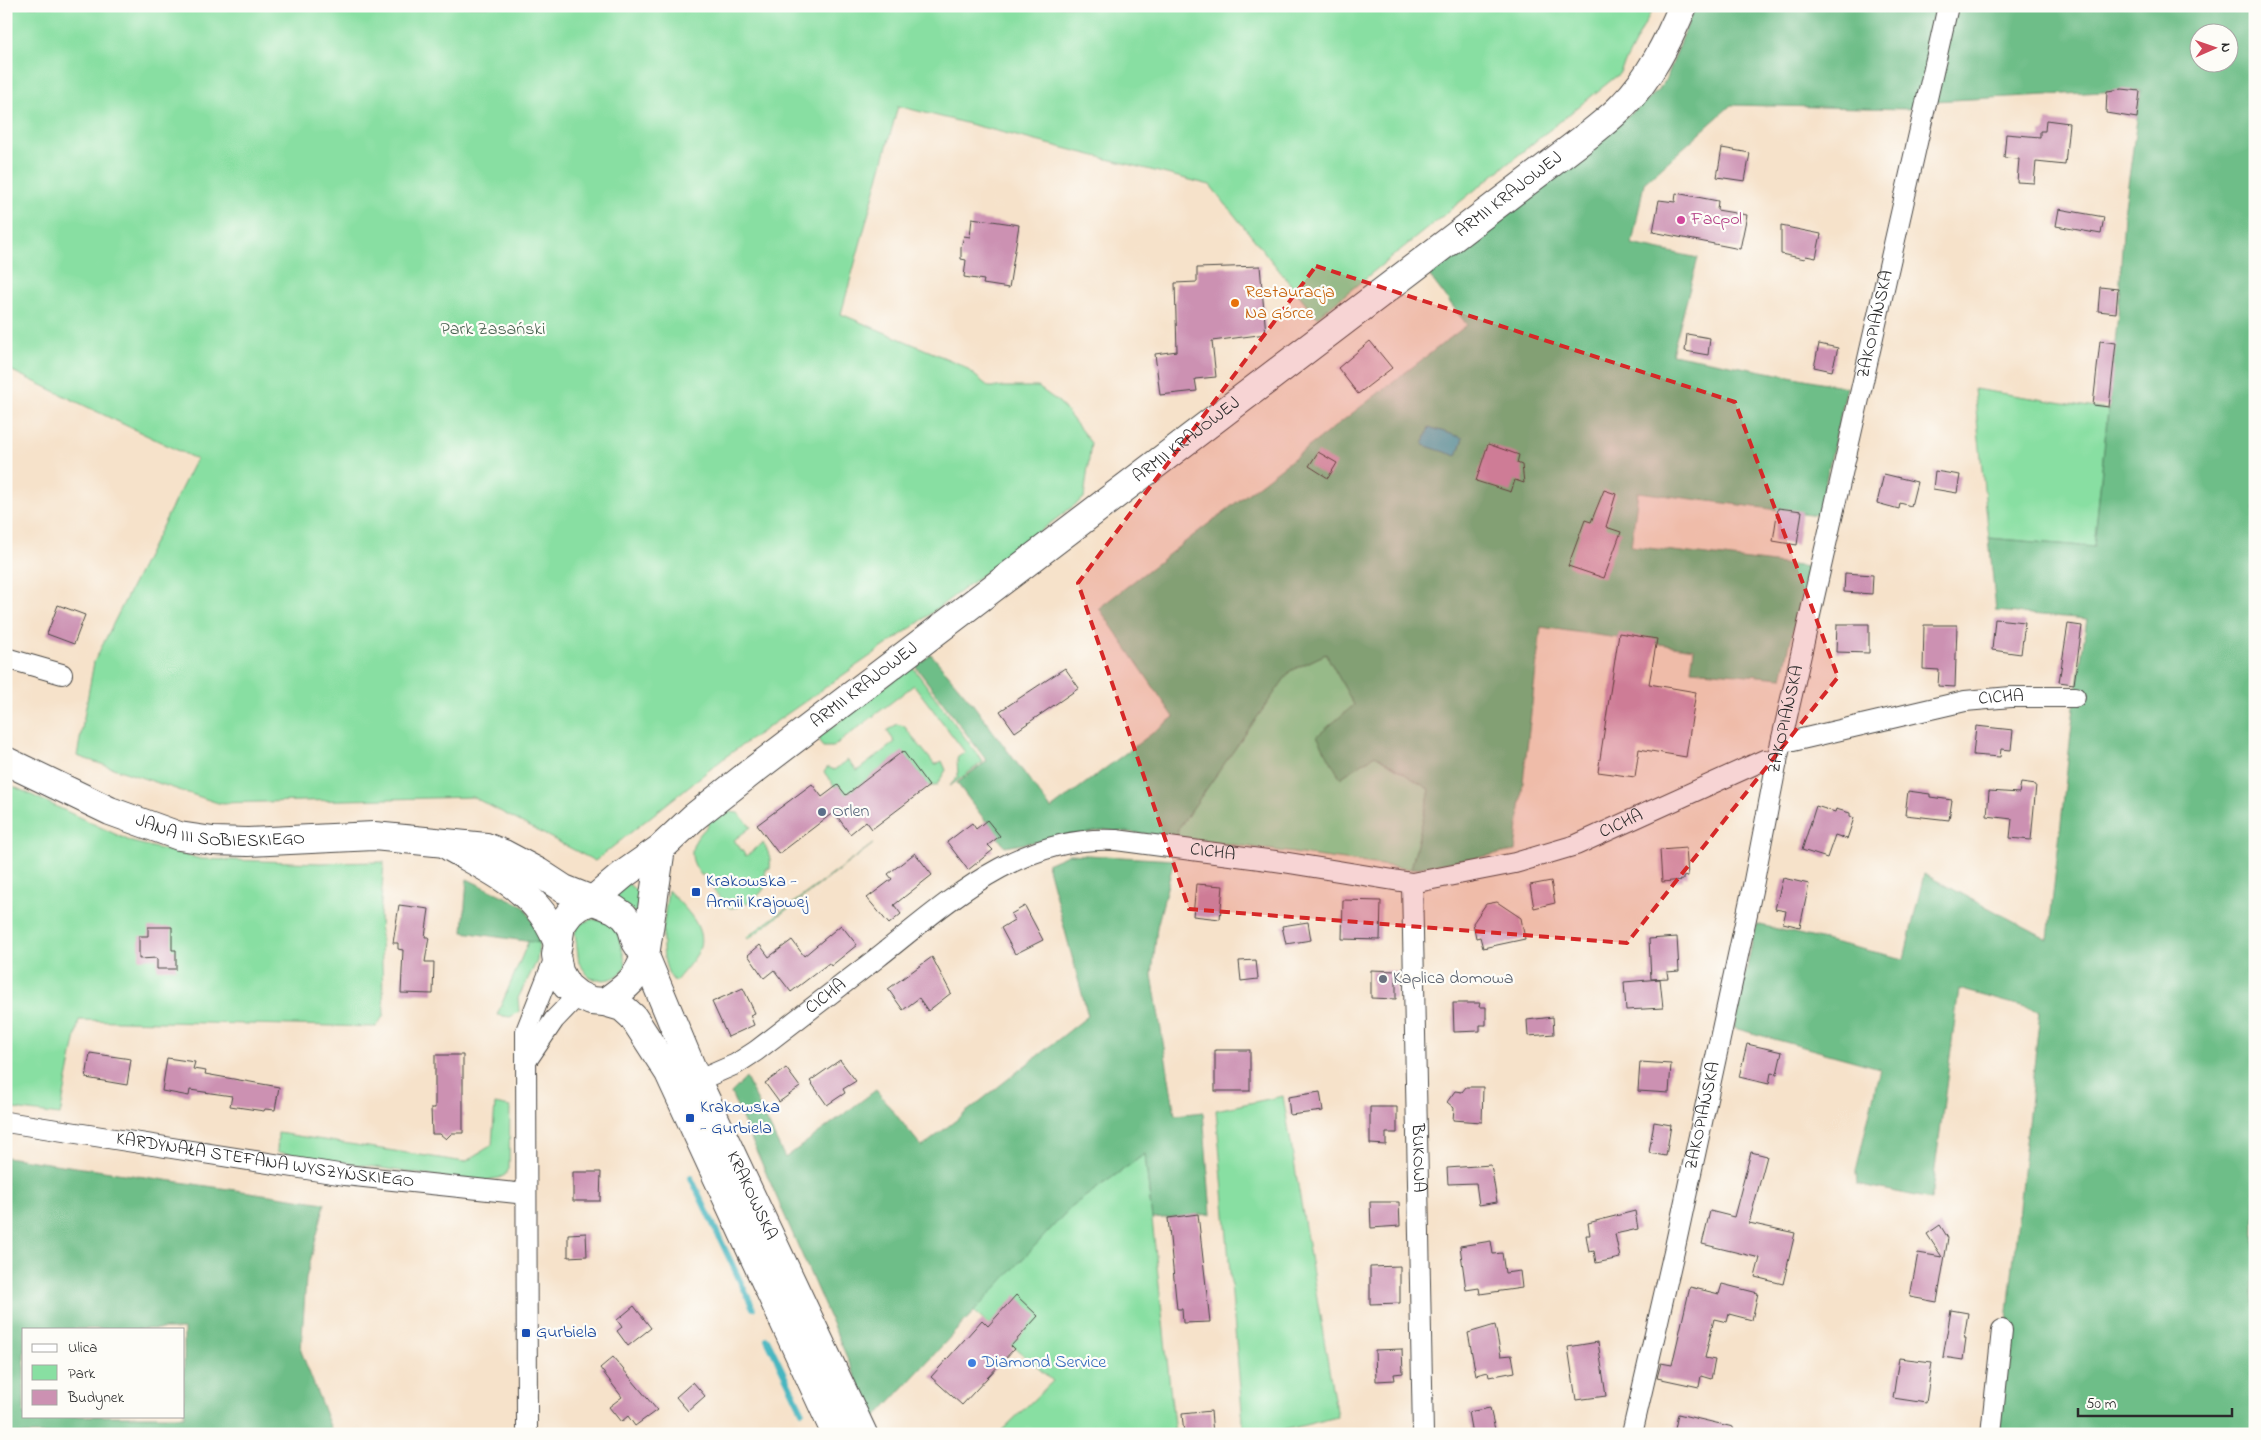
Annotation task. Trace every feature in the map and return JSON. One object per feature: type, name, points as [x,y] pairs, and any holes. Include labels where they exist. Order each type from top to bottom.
[{"type":"main road","name":"ARMII KRAJOWEJ","points":[[592,901],[624,874],[661,848],[694,817],[750,773],[1592,133],[1624,104],[1643,80],[1662,50],[1683,6]]},
{"type":"main road","name":"JANA III SOBIESKIEGO","points":[[6,761],[110,811],[179,836],[213,841],[248,842],[374,836],[486,848],[504,854],[538,872],[564,889],[592,901]]},
{"type":"main road","name":"JANA III SOBIESKIEGO","points":[[447,845],[517,888],[536,906],[550,924],[557,949]]},
{"type":"main road","points":[[644,956],[636,942],[631,925],[624,916],[614,909],[592,901],[579,906],[561,925],[557,949],[563,979],[567,986],[578,995],[591,1001],[605,1002],[633,981],[639,972],[644,956],[661,848]]},
{"type":"main road","name":"KRAKOWSKA","points":[[644,956],[697,1082],[863,1434]]},
{"type":"main road","name":"KRAKOWSKA","points":[[605,1002],[622,1007],[633,1017],[668,1073],[836,1434]]},
{"type":"street","name":"ZAKOPIAŃSKA","points":[[1632,1434],[1675,1247],[1750,901],[1782,739],[1948,6]]},
{"type":"street","points":[[6,658],[62,674]]},
{"type":"street","name":"CICHA","points":[[1782,739],[1793,741],[1965,701],[2011,697],[2075,697]]},
{"type":"street","name":"CICHA","points":[[697,1082],[736,1064],[756,1051],[969,886],[1013,861],[1051,848],[1093,839],[1116,840],[1283,862],[1412,883],[1515,863],[1576,845],[1764,760],[1777,762]]},
{"type":"street","name":"BUKOWA","points":[[1412,883],[1423,1434]]},
{"type":"street","points":[[527,1434],[526,1031],[557,949]]},
{"type":"street","points":[[527,1060],[554,1020],[578,995]]},
{"type":"street","name":"KARDYNAŁA STEFANA WYSZYŃSKIEGO","points":[[6,1122],[345,1175],[526,1194]]},
{"type":"street","points":[[1991,1434],[2002,1330]]},
{"type":"highlighted area","points":[[1316,266],[1735,402],[1838,677],[1627,943],[1189,909],[1078,583]]},
{"type":"green space","name":"Park Zasański","points":[[6,6],[1654,6],[1619,74],[1317,317],[1210,185],[898,106],[841,314],[962,365],[989,387],[1038,387],[1060,403],[1091,443],[1084,498],[918,623],[728,755],[595,861],[473,797],[218,803],[77,756],[94,662],[196,459],[6,368]]},
{"type":"green space","points":[[1695,6],[2255,6],[2255,1434],[1995,1434],[2040,1011],[1959,989],[1931,1199],[1857,1184],[1856,1171],[1880,1068],[1734,1028],[1756,924],[1904,959],[1924,874],[2048,939],[2074,707],[2087,619],[1996,611],[1989,538],[2094,547],[2118,314],[2124,214],[2141,90],[1933,101],[1908,109],[1731,105],[1644,183],[1632,244],[1698,258],[1672,354],[1847,387],[1818,515],[1638,492],[1631,546],[1808,567],[1782,678],[1691,670],[1694,649],[1541,627],[1515,851],[1411,869],[1430,790],[1375,755],[1340,778],[1317,736],[1354,705],[1326,654],[1290,671],[1178,829],[1177,837],[1105,830],[1005,847],[957,783],[987,761],[916,667],[931,654],[972,703],[1051,809],[1174,717],[1099,608],[1467,325],[1429,275],[1658,91],[1667,77]]},
{"type":"green space","points":[[1974,389],[2108,410],[2094,547],[1989,538]]},
{"type":"green space","points":[[1326,654],[1355,706],[1340,778],[1375,755],[1430,790],[1411,869],[1177,837],[1178,829],[1290,671]]},
{"type":"green space","points":[[912,666],[983,762],[950,786],[958,776],[957,758],[965,752],[914,685],[833,747],[823,747],[819,742],[819,737]]},
{"type":"green space","points":[[897,724],[904,726],[935,765],[942,761],[946,770],[936,786],[929,786],[903,752],[846,795],[838,785],[835,787],[824,772],[828,767],[834,770],[848,760],[857,771],[895,742],[887,731]]},
{"type":"green space","points":[[6,783],[132,842],[201,859],[320,863],[384,862],[380,915],[384,1015],[376,1027],[79,1020],[60,1115],[6,1108]]},
{"type":"green space","points":[[720,811],[738,813],[751,827],[734,840],[746,856],[763,843],[770,858],[770,869],[765,869],[765,876],[769,877],[760,894],[743,905],[730,908],[713,890],[716,887],[705,873],[702,876],[693,862],[692,855],[694,843],[709,825],[705,820]]},
{"type":"green space","points":[[873,844],[748,939],[747,937]]},
{"type":"green space","points":[[1070,854],[1174,860],[1157,927],[1152,975],[1175,1115],[1203,1112],[1211,1214],[1152,1219],[1145,1154],[1072,1206],[874,1419],[731,1093],[746,1078],[785,1158],[876,1090],[922,1147],[1088,1016],[1047,864]]},
{"type":"green space","points":[[467,879],[524,906],[538,931],[539,943],[463,932]]},
{"type":"green space","points":[[627,883],[641,894],[638,915],[614,897]]},
{"type":"green space","points":[[668,890],[693,919],[698,927],[700,936],[697,954],[675,982],[669,974],[663,951]]},
{"type":"green space","points":[[591,919],[606,921],[617,931],[626,964],[620,974],[611,979],[600,980],[589,977],[579,963],[575,933],[577,926]]},
{"type":"green space","points":[[529,940],[539,943],[537,961],[518,998],[519,1012],[510,1017],[497,1015]]},
{"type":"green space","points":[[1283,1096],[1337,1417],[1269,1434],[1244,1434],[1216,1110]]},
{"type":"green space","points":[[495,1104],[510,1107],[509,1169],[505,1175],[499,1178],[486,1180],[452,1179],[277,1152],[278,1133],[465,1162],[492,1145]]},
{"type":"green space","points":[[1145,1154],[1175,1434],[998,1434],[1053,1381],[973,1311],[1072,1206]]},
{"type":"green space","points":[[6,1157],[325,1203],[306,1278],[301,1351],[333,1434],[6,1434]]},
{"type":"water","points":[[1429,427],[1463,438],[1457,456],[1423,445]]},
{"type":"building","points":[[2122,89],[2140,91],[2137,118],[2106,113],[2107,91]]},
{"type":"building","points":[[2046,120],[2069,123],[2065,165],[2036,162],[2034,183],[2017,182],[2019,159],[2004,158],[2006,134],[2040,137],[2040,131],[2045,131]]},
{"type":"building","points":[[1722,148],[1750,153],[1745,181],[1717,177]]},
{"type":"building","points":[[1676,193],[1718,201],[1717,210],[1747,215],[1740,249],[1653,232],[1659,200],[1675,202]]},
{"type":"building","points":[[2059,209],[2104,217],[2101,234],[2056,226]]},
{"type":"building","points":[[972,218],[1019,225],[1009,288],[983,284],[984,280],[964,277],[966,260],[961,259],[961,247],[964,236],[970,237]]},
{"type":"building","points":[[1781,226],[1821,234],[1816,258],[1806,256],[1805,259],[1781,254]]},
{"type":"building","points":[[1260,266],[1266,334],[1212,341],[1216,377],[1195,379],[1197,391],[1160,395],[1155,354],[1177,351],[1175,283],[1197,282],[1197,268]]},
{"type":"building","points":[[2100,287],[2118,289],[2116,313],[2098,311]]},
{"type":"building","points":[[1687,334],[1710,338],[1708,355],[1685,351]]},
{"type":"building","points":[[1370,341],[1392,368],[1358,394],[1338,368]]},
{"type":"building","points":[[2100,341],[2116,343],[2109,407],[2093,405]]},
{"type":"building","points":[[1819,344],[1838,348],[1832,371],[1814,367]]},
{"type":"building","points":[[1488,444],[1519,455],[1517,463],[1522,465],[1524,483],[1515,480],[1511,492],[1476,481]]},
{"type":"building","points":[[1318,452],[1337,463],[1328,478],[1309,466]]},
{"type":"building","points":[[1935,471],[1960,475],[1957,493],[1933,489]]},
{"type":"building","points":[[1884,474],[1917,482],[1911,506],[1900,503],[1899,509],[1877,503]]},
{"type":"building","points":[[1604,490],[1616,494],[1606,527],[1621,532],[1604,578],[1568,566],[1585,520],[1591,522]]},
{"type":"building","points":[[1778,508],[1802,511],[1797,545],[1773,541]]},
{"type":"building","points":[[1845,573],[1873,575],[1872,594],[1844,592]]},
{"type":"building","points":[[58,605],[85,615],[74,644],[47,634]]},
{"type":"building","points":[[1995,619],[2025,622],[2021,654],[1992,650]]},
{"type":"building","points":[[1837,624],[1869,624],[1869,653],[1836,652]]},
{"type":"building","points":[[2068,624],[2082,626],[2074,684],[2059,682]]},
{"type":"building","points":[[1924,625],[1957,625],[1955,687],[1938,686],[1939,670],[1923,669]]},
{"type":"building","points":[[1619,633],[1657,639],[1649,684],[1696,692],[1686,757],[1639,749],[1635,777],[1598,772]]},
{"type":"building","points":[[1065,668],[1079,688],[1015,732],[1000,711]]},
{"type":"building","points":[[1976,726],[2013,730],[2011,750],[2001,749],[2000,757],[1973,755]]},
{"type":"building","points":[[903,751],[929,786],[872,829],[866,821],[850,834],[834,812],[779,854],[757,825],[812,784],[822,797],[838,785],[846,795]]},
{"type":"building","points":[[2021,783],[2036,785],[2031,840],[2010,838],[2012,819],[1987,816],[1989,791],[2019,793]]},
{"type":"building","points":[[1908,791],[1952,800],[1949,820],[1905,815]]},
{"type":"building","points":[[1816,806],[1835,812],[1836,809],[1850,813],[1850,816],[1854,818],[1847,839],[1835,835],[1827,858],[1802,850]]},
{"type":"building","points":[[987,820],[1000,836],[988,845],[993,850],[968,870],[947,842],[972,823],[976,829]]},
{"type":"building","points":[[1686,848],[1688,876],[1683,877],[1683,880],[1662,882],[1660,850]]},
{"type":"building","points":[[915,853],[932,875],[894,905],[901,914],[889,924],[867,898],[892,879],[888,874]]},
{"type":"building","points":[[1783,878],[1809,884],[1800,927],[1783,923],[1786,911],[1775,909]]},
{"type":"building","points":[[1551,881],[1555,903],[1534,908],[1530,885]]},
{"type":"building","points":[[1196,884],[1223,886],[1220,919],[1193,916]]},
{"type":"building","points":[[1343,900],[1381,901],[1380,940],[1342,939]]},
{"type":"building","points":[[1497,902],[1521,918],[1525,939],[1483,948],[1480,937],[1476,938],[1473,923],[1486,904]]},
{"type":"building","points":[[399,905],[429,909],[425,937],[429,937],[425,962],[434,962],[433,994],[401,993],[403,950],[398,949],[398,943],[393,943]]},
{"type":"building","points":[[1025,906],[1043,940],[1015,954],[1001,928],[1014,920],[1011,914]]},
{"type":"building","points":[[1308,922],[1311,940],[1286,944],[1282,926]]},
{"type":"building","points":[[841,925],[857,945],[831,966],[829,963],[791,992],[774,970],[764,978],[748,955],[760,945],[769,957],[792,940],[804,956]]},
{"type":"building","points":[[148,927],[172,927],[172,950],[176,950],[176,969],[157,969],[157,958],[139,959],[139,936],[148,936]]},
{"type":"building","points":[[1677,937],[1679,971],[1667,972],[1668,978],[1651,979],[1649,939]]},
{"type":"building","points":[[932,957],[951,993],[928,1011],[919,998],[903,1010],[888,989]]},
{"type":"building","points":[[1256,960],[1258,979],[1241,981],[1239,961]]},
{"type":"building","points":[[1371,970],[1396,971],[1396,999],[1371,998]]},
{"type":"building","points":[[1660,979],[1663,1008],[1626,1010],[1624,982]]},
{"type":"building","points":[[743,988],[755,1013],[750,1015],[754,1025],[728,1037],[712,1002]]},
{"type":"building","points":[[1453,1003],[1480,1003],[1479,1007],[1486,1007],[1486,1025],[1480,1025],[1480,1031],[1454,1032]]},
{"type":"building","points":[[1553,1017],[1554,1034],[1528,1036],[1527,1020]]},
{"type":"building","points":[[1747,1044],[1782,1052],[1777,1074],[1771,1073],[1769,1084],[1739,1077]]},
{"type":"building","points":[[1215,1050],[1250,1050],[1250,1091],[1215,1091]]},
{"type":"building","points":[[90,1053],[131,1059],[127,1085],[86,1078]]},
{"type":"building","points":[[435,1055],[463,1055],[463,1133],[452,1133],[446,1139],[440,1134],[432,1134],[431,1108],[435,1108]]},
{"type":"building","points":[[167,1058],[195,1062],[193,1069],[206,1071],[205,1074],[279,1087],[275,1110],[265,1109],[264,1111],[230,1106],[232,1096],[190,1090],[189,1096],[162,1091]]},
{"type":"building","points":[[840,1060],[856,1081],[843,1089],[845,1093],[827,1105],[810,1081]]},
{"type":"building","points":[[1640,1062],[1671,1064],[1669,1093],[1638,1091]]},
{"type":"building","points":[[786,1068],[800,1087],[779,1102],[765,1083]]},
{"type":"building","points":[[1466,1087],[1483,1087],[1482,1122],[1453,1120],[1454,1108],[1447,1102],[1455,1091],[1462,1092]]},
{"type":"building","points":[[1320,1092],[1323,1111],[1290,1115],[1288,1097]]},
{"type":"building","points":[[1370,1107],[1397,1107],[1397,1133],[1386,1133],[1386,1145],[1370,1144]]},
{"type":"building","points":[[1654,1122],[1671,1125],[1666,1156],[1649,1153]]},
{"type":"building","points":[[1751,1152],[1767,1156],[1749,1223],[1795,1233],[1783,1284],[1755,1277],[1760,1258],[1702,1244],[1710,1211],[1734,1217]]},
{"type":"building","points":[[1491,1165],[1497,1202],[1479,1205],[1476,1183],[1448,1184],[1447,1168]]},
{"type":"building","points":[[573,1172],[601,1172],[600,1201],[573,1201]]},
{"type":"building","points":[[1370,1202],[1399,1202],[1400,1226],[1371,1228]]},
{"type":"building","points":[[1635,1211],[1638,1229],[1615,1234],[1620,1258],[1596,1263],[1594,1251],[1589,1252],[1586,1235],[1590,1235],[1588,1223]]},
{"type":"building","points":[[1198,1214],[1210,1322],[1183,1323],[1182,1309],[1177,1309],[1168,1218]]},
{"type":"building","points":[[1940,1225],[1948,1238],[1937,1302],[1910,1297],[1918,1253],[1942,1257],[1927,1234]]},
{"type":"building","points":[[586,1233],[587,1256],[568,1257],[568,1234]]},
{"type":"building","points":[[1491,1241],[1493,1254],[1502,1253],[1505,1273],[1520,1271],[1522,1288],[1480,1294],[1479,1288],[1466,1290],[1460,1246]]},
{"type":"building","points":[[1400,1266],[1400,1303],[1370,1304],[1370,1267]]},
{"type":"building","points":[[1722,1284],[1758,1293],[1752,1320],[1729,1314],[1727,1322],[1714,1319],[1705,1358],[1715,1360],[1711,1379],[1701,1376],[1699,1387],[1657,1378],[1661,1363],[1672,1365],[1690,1287],[1719,1294]]},
{"type":"building","name":"Diamond Service","points":[[1016,1295],[1038,1316],[1011,1346],[1014,1349],[962,1405],[931,1377],[982,1320],[988,1326]]},
{"type":"building","points":[[634,1306],[651,1328],[628,1346],[617,1331],[622,1327],[617,1320]]},
{"type":"building","points":[[1951,1310],[1968,1313],[1963,1360],[1943,1357]]},
{"type":"building","points":[[1495,1325],[1501,1356],[1512,1355],[1515,1372],[1489,1377],[1488,1372],[1476,1375],[1468,1333]]},
{"type":"building","points":[[1598,1342],[1606,1396],[1576,1400],[1568,1347]]},
{"type":"building","points":[[1402,1349],[1403,1373],[1394,1374],[1395,1380],[1376,1381],[1375,1350]]},
{"type":"building","points":[[613,1357],[657,1410],[635,1426],[628,1416],[621,1422],[609,1407],[622,1397],[600,1368]]},
{"type":"building","points":[[1899,1358],[1932,1362],[1926,1403],[1893,1398]]},
{"type":"building","points":[[693,1382],[705,1396],[688,1411],[676,1397]]},
{"type":"building","points":[[1490,1408],[1496,1434],[1472,1434],[1468,1412]]},
{"type":"building","points":[[1211,1411],[1213,1434],[1184,1434],[1182,1414]]},
{"type":"building","points":[[1678,1414],[1733,1427],[1733,1434],[1674,1434]]},
{"type":"waterway","points":[[691,1178],[753,1308]]},
{"type":"waterway","points":[[767,1339],[802,1411]]},
{"type":"place","name":"Facpol","points":[[1681,220]]},
{"type":"place","name":"Restauracja Na Górce","points":[[1235,303]]},
{"type":"place","name":"Orlen","points":[[822,812]]},
{"type":"place","name":"Krakowska - Armii Krajowej","points":[[696,892]]},
{"type":"place","name":"Kaplica domowa","points":[[1383,979]]},
{"type":"place","name":"Krakowska - Gurbiela","points":[[690,1118]]},
{"type":"place","name":"Gurbiela","points":[[526,1333]]},
{"type":"place","name":"Diamond Service","points":[[972,1363]]}]
